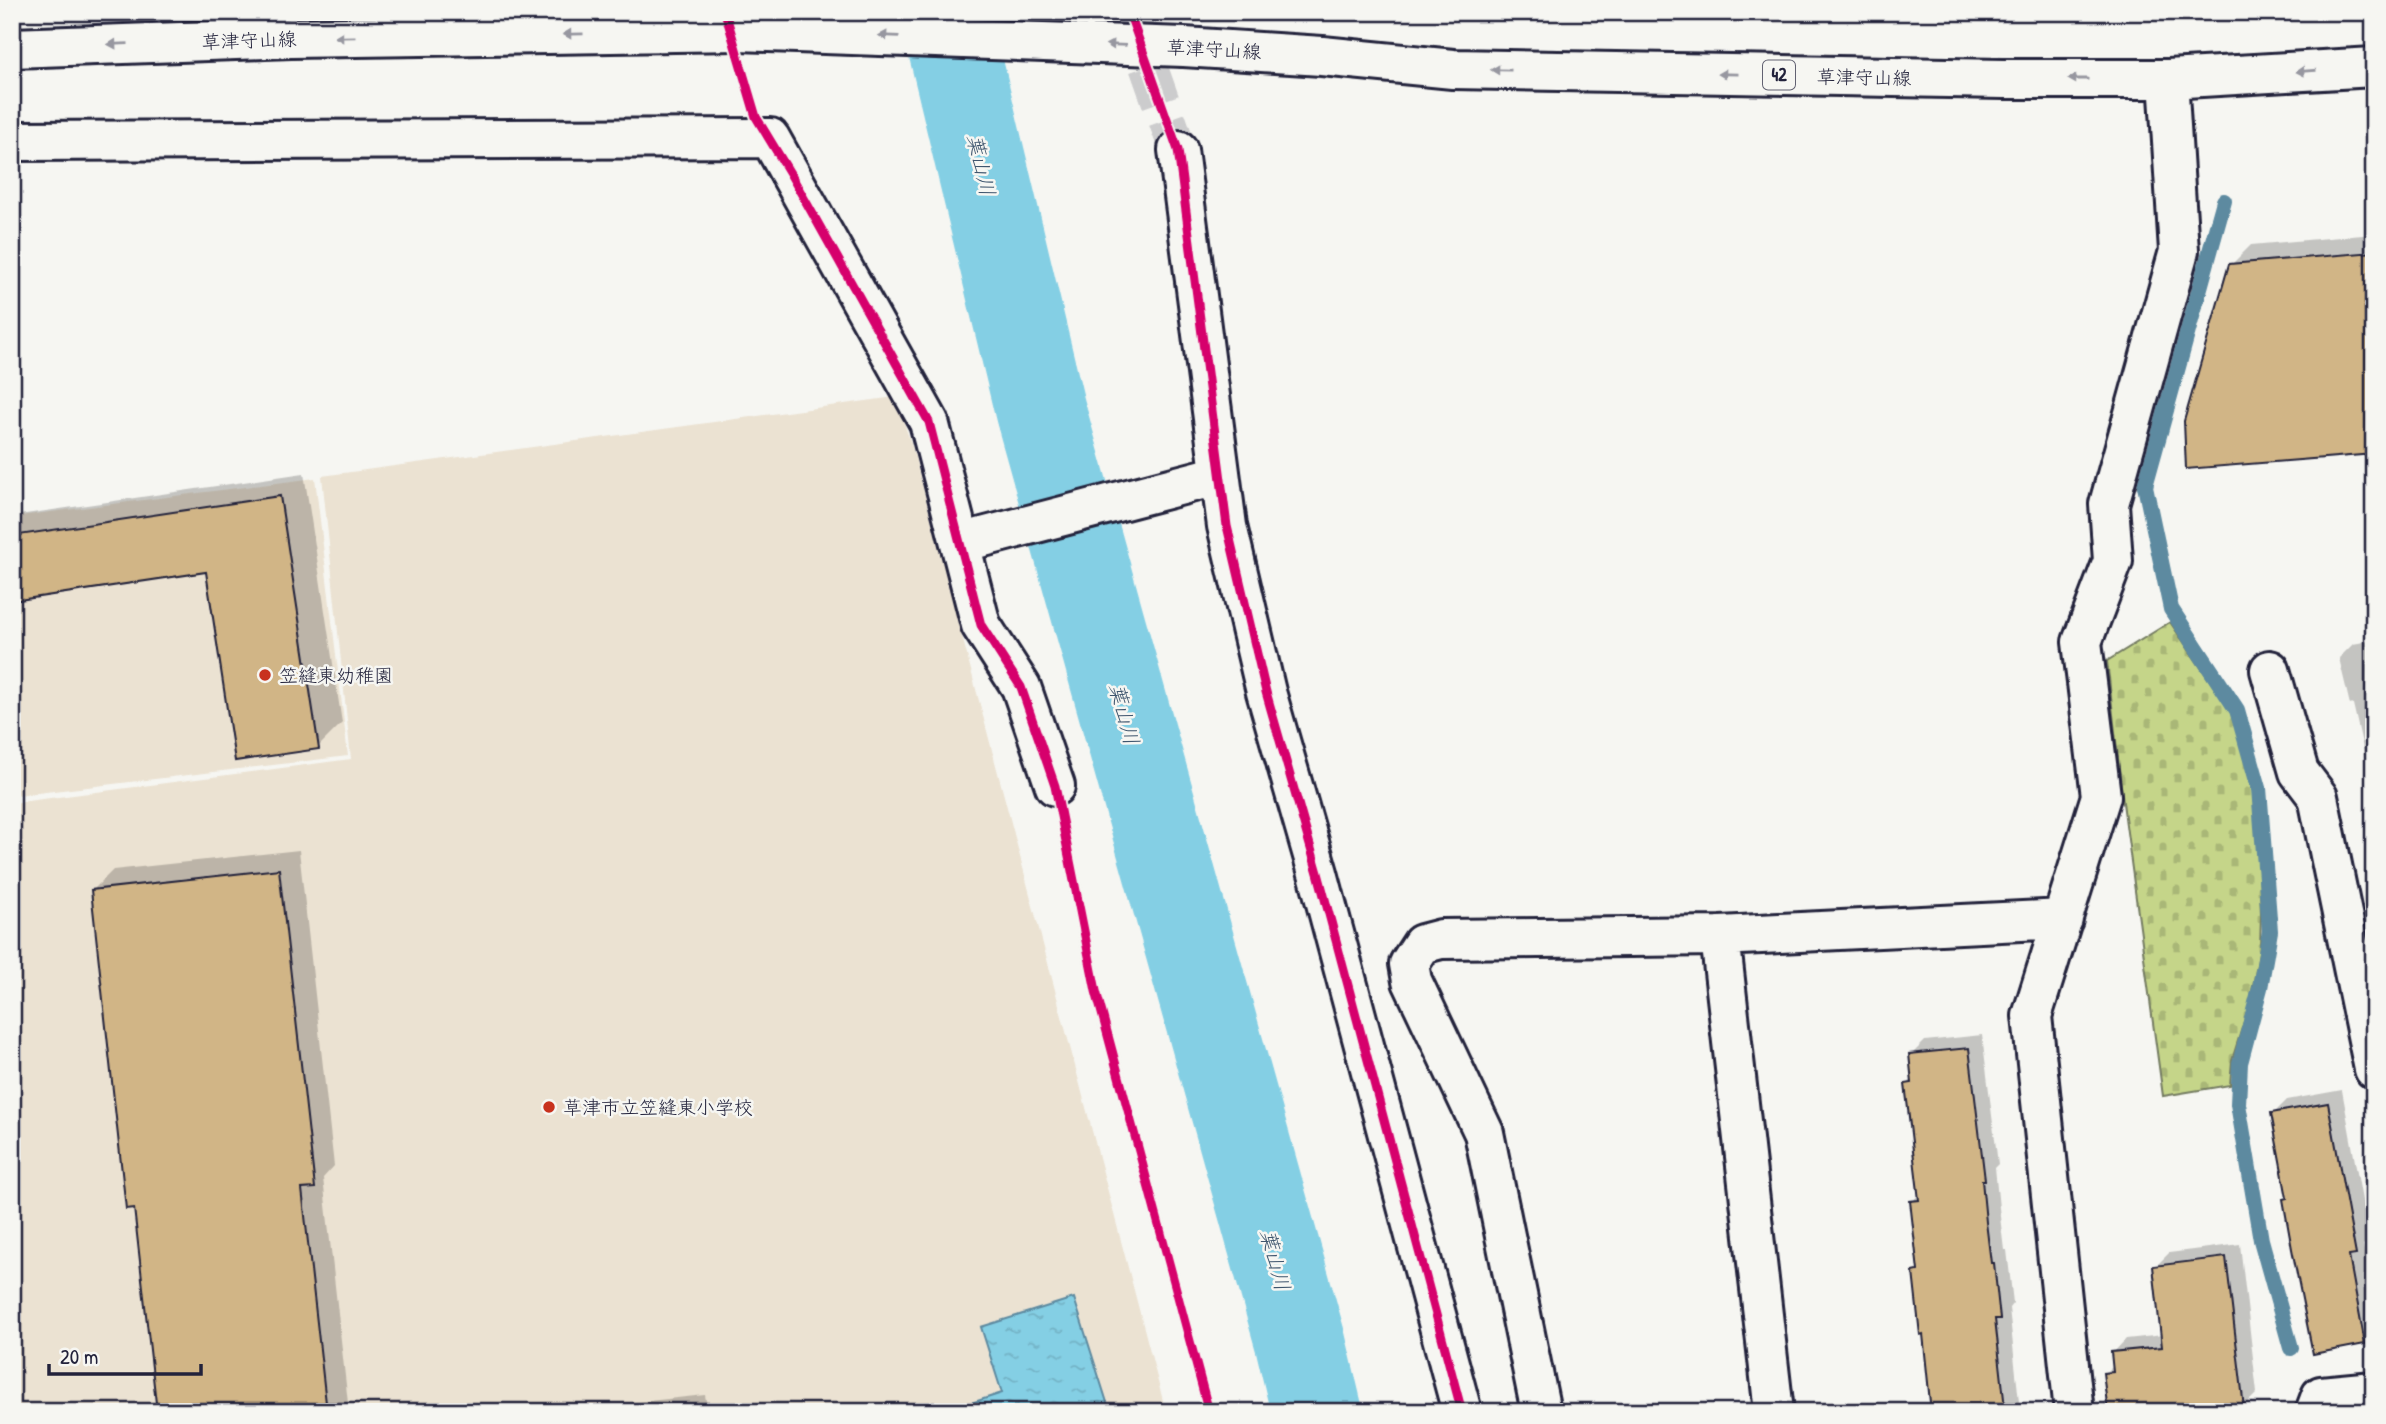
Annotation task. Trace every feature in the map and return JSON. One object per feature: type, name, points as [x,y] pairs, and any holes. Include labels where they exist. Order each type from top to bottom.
[{"type":"street","name":"草津守山線","points":[[12,48],[291,38],[739,31],[1184,47],[1322,56],[1453,69],[1989,79],[2168,79],[2374,66]]},
{"type":"street","points":[[2074,1412],[2032,1016],[2101,796],[2082,642],[2113,561],[2109,504],[2179,251],[2168,79]]},
{"type":"street","points":[[12,141],[770,138],[929,422],[981,625],[1021,687],[1055,786]]},
{"type":"street","points":[[1178,150],[1227,526],[1266,692],[1322,886],[1462,1412]]},
{"type":"street","points":[[960,543],[1220,475]]},
{"type":"street","points":[[2270,670],[2299,772],[2318,797],[2374,1069]]},
{"type":"street","points":[[1541,1412],[1485,1133],[1412,981],[1409,964],[1422,944],[1441,939],[1720,936],[2063,919]]},
{"type":"street","points":[[1720,936],[1774,1412]]},
{"type":"street","points":[[2315,1412],[2321,1396],[2374,1391]]},
{"type":"shaded area","name":"草津市立笠縫東小学校","points":[[895,397],[912,446],[1166,1412],[12,1412],[12,803],[351,759],[322,476]]},
{"type":"shaded area","points":[[315,478],[348,756],[12,796],[12,517]]},
{"type":"green space","points":[[2170,622],[2233,715],[2253,786],[2261,915],[2260,948],[2250,1002],[2232,1060],[2230,1085],[2163,1096],[2123,803],[2107,661]]},
{"type":"water","points":[[1074,1298],[1110,1412],[967,1412],[965,1405],[1002,1393],[981,1327]]},
{"type":"building","points":[[2374,252],[2374,454],[2186,469],[2184,421],[2229,264]]},
{"type":"building","name":"笠縫東幼稚園","points":[[280,496],[319,749],[235,761],[206,572],[12,601],[12,536]]},
{"type":"building","points":[[279,869],[315,1188],[302,1189],[327,1412],[157,1412],[134,1208],[126,1209],[91,890]]},
{"type":"building","points":[[1969,1048],[1985,1180],[1982,1180],[1986,1222],[2000,1319],[1995,1319],[2005,1408],[1970,1412],[1931,1412],[1913,1272],[1918,1271],[1910,1201],[1919,1200],[1905,1084],[1912,1083],[1909,1054]]},
{"type":"building","points":[[2328,1103],[2356,1255],[2349,1256],[2365,1344],[2313,1354],[2283,1199],[2287,1198],[2271,1113]]},
{"type":"building","points":[[2226,1257],[2244,1408],[2215,1412],[2108,1412],[2103,1373],[2113,1372],[2111,1352],[2162,1347],[2153,1266]]},
{"type":"waterway","name":"葉山川","points":[[945,12],[1040,410],[1300,1340],[1317,1412]]},
{"type":"waterway","points":[[2224,201],[2145,486],[2171,609],[2237,710],[2259,788],[2270,931],[2260,988],[2240,1063],[2238,1104],[2261,1240],[2291,1348]]},
{"type":"tunnel","points":[[1129,12],[1178,150]]},
{"type":"cycle path","points":[[725,12],[756,117],[929,422],[981,625],[1021,687],[1055,786],[1096,991],[1209,1412]]},
{"type":"cycle path","points":[[1129,12],[1178,150],[1227,526],[1266,692],[1318,873],[1462,1412]]},
{"type":"place","name":"笠縫東幼稚園","points":[[265,675]]},
{"type":"place","name":"草津市立笠縫東小学校","points":[[549,1107]]}]
